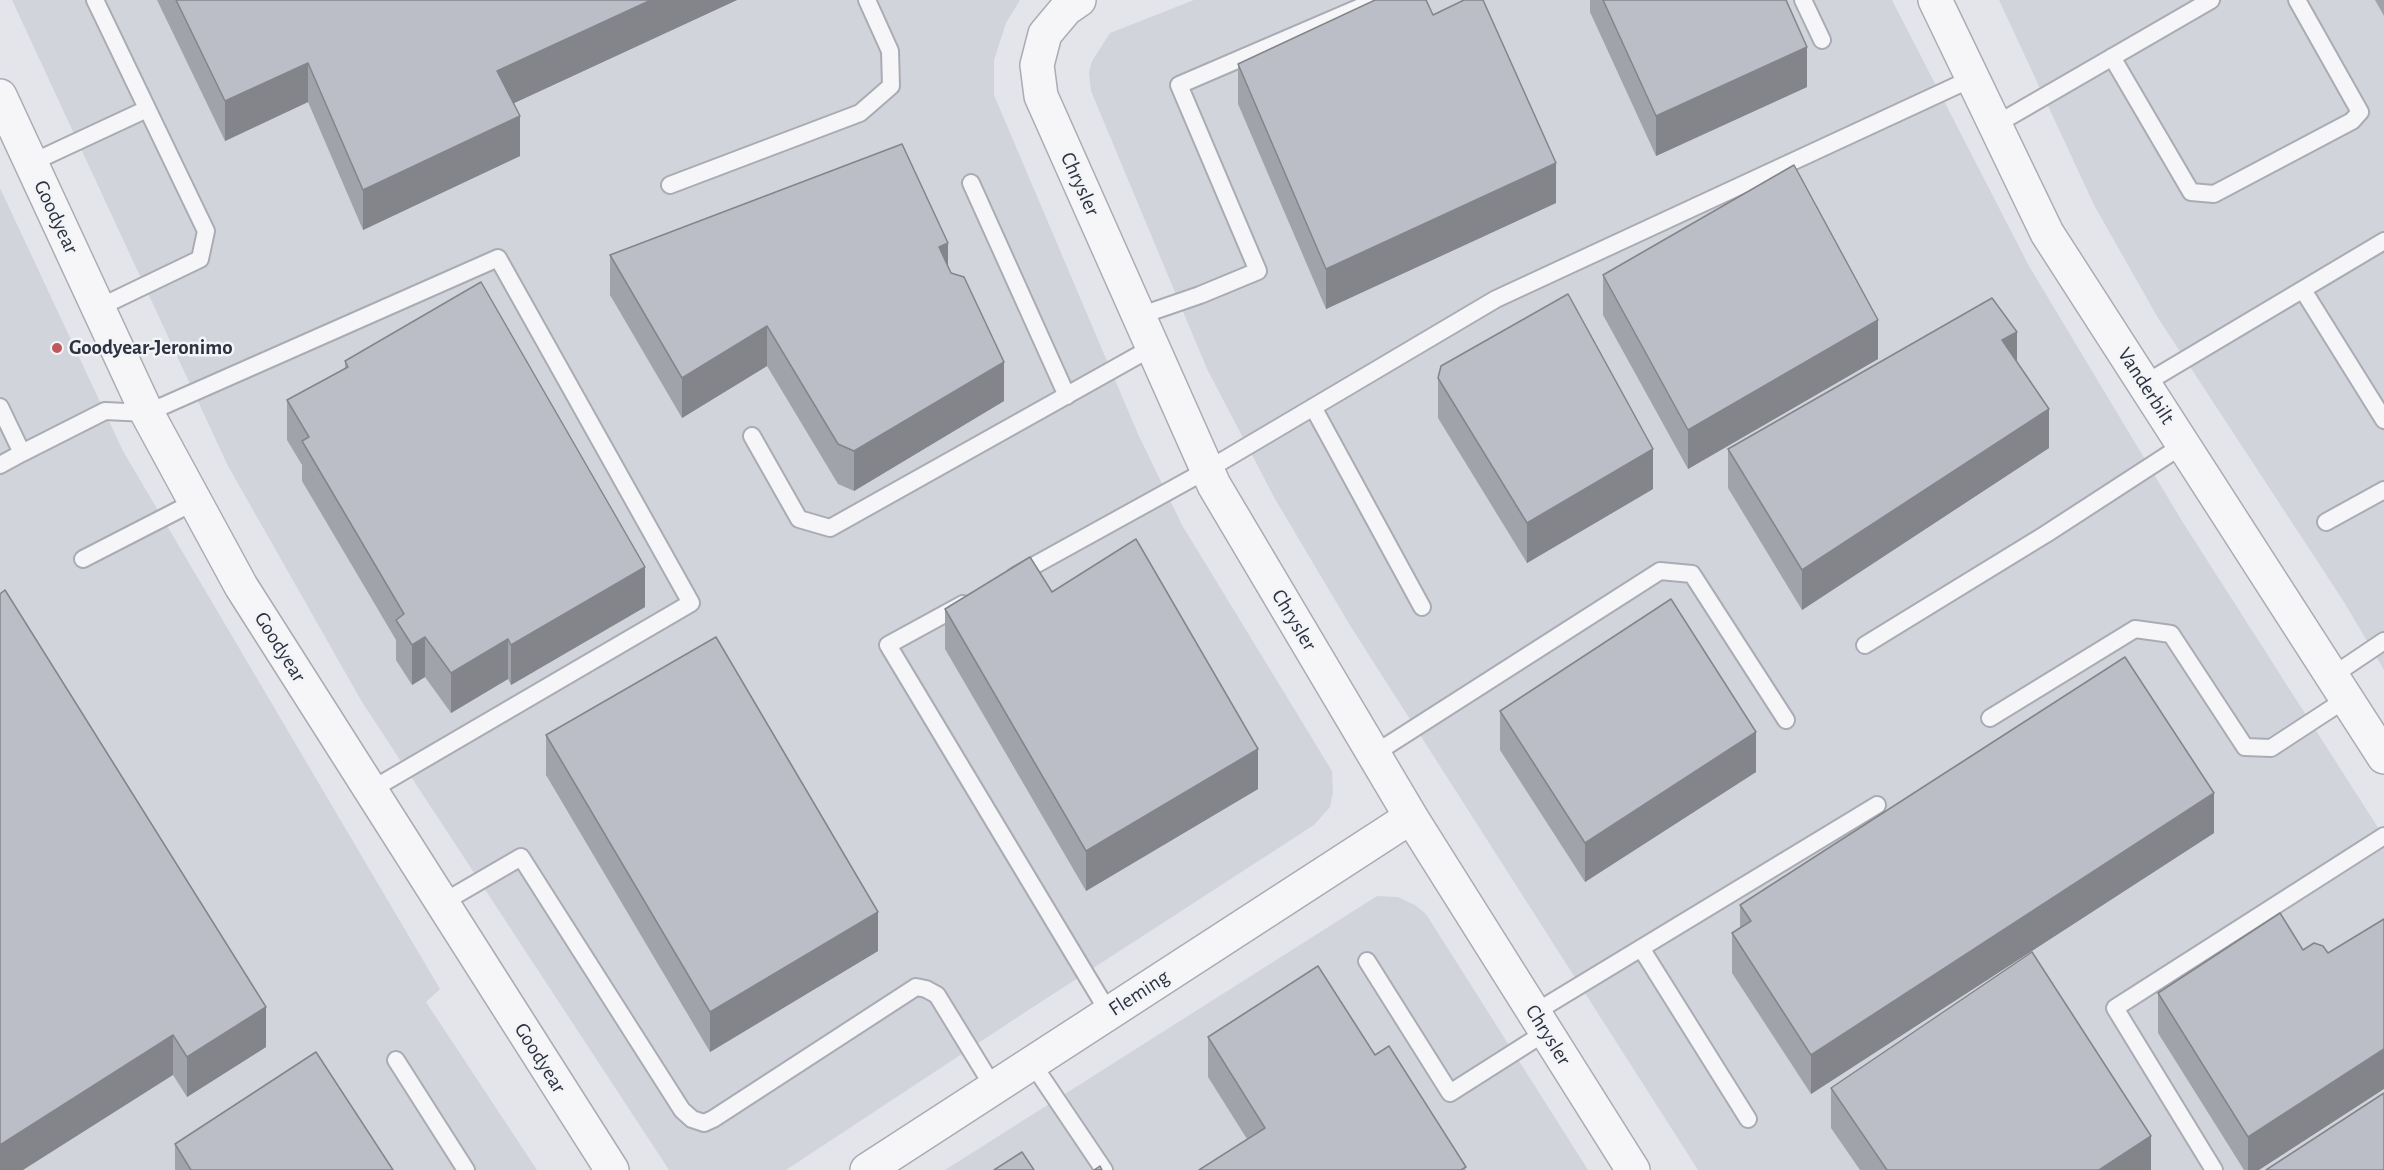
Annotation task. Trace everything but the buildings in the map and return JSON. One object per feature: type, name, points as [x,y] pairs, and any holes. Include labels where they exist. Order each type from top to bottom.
[{"type":"street","name":"Chrysler","points":[[1079,0],[1066,9],[1045,34],[1037,65],[1041,96],[1207,470],[1411,817],[1633,1170]]},
{"type":"street","name":"Vanderbilt","points":[[1935,0],[2048,233],[2384,758]]},
{"type":"street","name":"Goodyear","points":[[0,96],[147,413],[241,586],[612,1170]]},
{"type":"street","name":"Fleming","points":[[867,1170],[1411,817]]},
{"type":"lane","points":[[95,0],[206,231],[200,259],[98,308]]},
{"type":"lane","points":[[670,185],[860,113],[891,86],[890,51],[867,0]]},
{"type":"lane","points":[[1139,316],[1200,295],[1258,271],[1179,85],[1377,0]]},
{"type":"lane","points":[[1803,0],[1822,40]]},
{"type":"lane","points":[[1995,125],[2211,0]]},
{"type":"lane","points":[[2112,57],[2191,192],[2214,194],[2352,122],[2360,112],[2297,0]]},
{"type":"lane","points":[[1001,583],[1207,470],[1496,299],[1973,78]]},
{"type":"lane","points":[[31,163],[147,109]]},
{"type":"lane","points":[[971,183],[1067,396]]},
{"type":"lane","points":[[2144,384],[2384,241]]},
{"type":"lane","points":[[0,465],[105,411],[147,413],[498,258],[691,603],[370,790]]},
{"type":"lane","points":[[2303,290],[2384,420]]},
{"type":"lane","points":[[752,436],[799,519],[830,528],[1153,347]]},
{"type":"lane","points":[[0,407],[22,453]]},
{"type":"lane","points":[[1313,407],[1422,607]]},
{"type":"lane","points":[[1865,645],[2046,534],[2183,445]]},
{"type":"lane","points":[[2326,522],[2384,490]]},
{"type":"lane","points":[[82,559],[194,502]]},
{"type":"lane","points":[[1374,754],[1660,571],[1692,574],[1786,720]]},
{"type":"lane","points":[[981,594],[888,645],[1108,1013]]},
{"type":"lane","points":[[1990,718],[2135,629],[2171,634],[2245,747],[2271,748],[2339,688],[2384,641]]},
{"type":"lane","points":[[1367,961],[1450,1093],[1641,948],[1877,805]]},
{"type":"lane","points":[[2214,1170],[2115,1008],[2384,836]]},
{"type":"lane","points":[[442,903],[521,857],[682,1110],[692,1119],[704,1123],[713,1119],[916,987],[937,995],[994,1088]]},
{"type":"lane","points":[[1641,948],[1748,1119]]},
{"type":"lane","points":[[396,1060],[466,1170]]},
{"type":"lane","points":[[1032,1063],[1104,1170]]},
{"type":"shaded area","points":[[12,0],[1020,0],[1006,23],[994,60],[994,95],[1138,434],[1182,525],[1332,771],[1333,792],[1330,807],[1314,825],[786,1170],[669,1170],[362,702],[228,466]]},
{"type":"shaded area","points":[[1194,0],[1892,0],[2029,266],[2182,521],[2384,837],[2384,1170],[1698,1170],[1351,627],[1275,499],[1207,369],[1091,91],[1089,72],[1092,61],[1110,33]]},
{"type":"shaded area","points":[[1999,0],[2384,0],[2384,670],[2344,602],[2158,318],[2094,205]]},
{"type":"shaded area","points":[[0,188],[123,451],[440,989],[426,1002],[537,1170],[0,1170]]},
{"type":"shaded area","points":[[1377,896],[1398,897],[1415,905],[1426,914],[1588,1170],[945,1170]]},
{"type":"place","name":"Goodyear-Jeronimo","points":[[57,348]]}]
